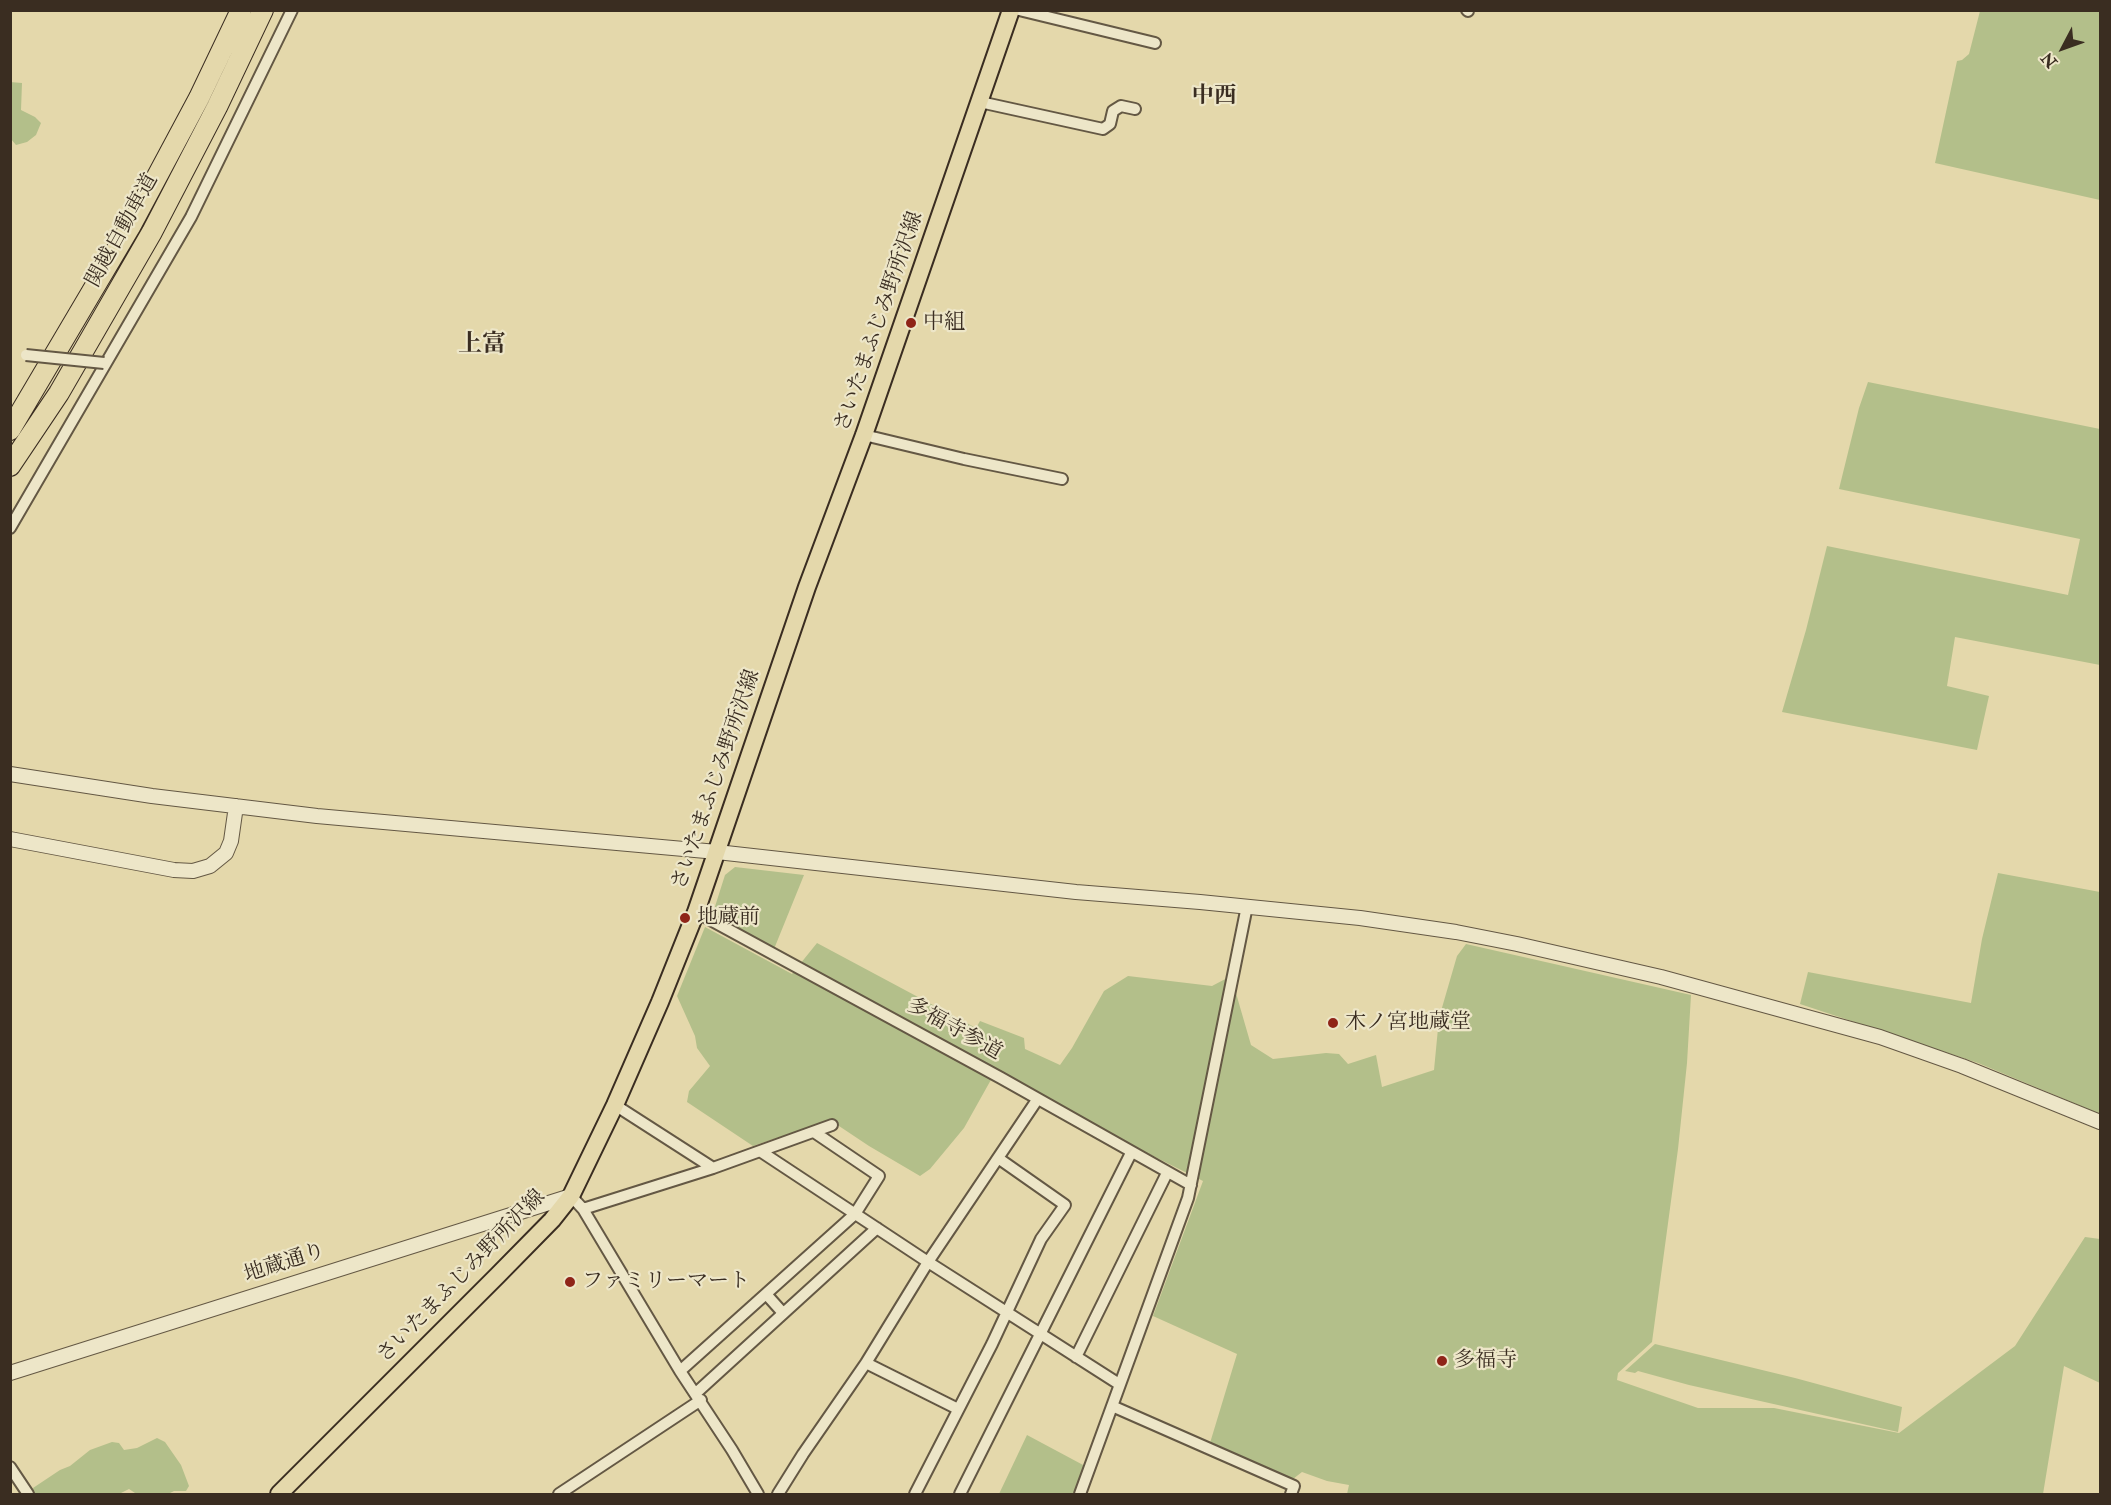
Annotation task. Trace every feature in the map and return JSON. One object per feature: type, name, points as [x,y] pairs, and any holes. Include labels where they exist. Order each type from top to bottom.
[{"type":"highway","name":"関越自動車道","points":[[10,430],[130,226],[199,98],[241,10]]},
{"type":"highway","name":"関越自動車道","points":[[10,466],[59,393],[152,232],[217,107],[263,10]]},
{"type":"highway","points":[[10,482],[59,393]]},
{"type":"main road","name":"さいたまふじみ野所沢線","points":[[279,1494],[552,1220],[571,1196],[615,1105],[696,912],[807,587],[864,435],[1011,10]]},
{"type":"street","points":[[1019,10],[1155,43]]},
{"type":"street","points":[[10,528],[191,217],[289,13]]},
{"type":"street","points":[[980,102],[1103,129],[1110,124],[1113,111],[1121,106],[1135,109]]},
{"type":"street","points":[[26,355],[104,363]]},
{"type":"street","points":[[864,435],[1062,479]]},
{"type":"street","points":[[10,774],[152,796],[317,816],[717,852],[1076,892],[1360,918],[1456,932],[1661,977],[1909,1047],[2100,1122]]},
{"type":"street","points":[[10,839],[174,870],[193,871],[210,866],[226,853],[231,841],[236,806]]},
{"type":"street","points":[[1080,1494],[1188,1198],[1247,906]]},
{"type":"street","name":"多福寺参道","points":[[696,912],[1191,1185]]},
{"type":"street","points":[[778,1494],[866,1364],[928,1262],[1037,1100]]},
{"type":"street","points":[[615,1105],[713,1168]]},
{"type":"street","points":[[583,1209],[713,1168],[832,1125]]},
{"type":"street","points":[[680,1371],[855,1214],[879,1176],[814,1132]]},
{"type":"street","points":[[760,1151],[1119,1384]]},
{"type":"street","points":[[960,1494],[1131,1153]]},
{"type":"street","points":[[915,1494],[1007,1312],[1041,1239],[1065,1204],[998,1158]]},
{"type":"street","points":[[1076,1357],[1167,1173]]},
{"type":"street","points":[[571,1196],[583,1209],[680,1371],[758,1494]]},
{"type":"street","name":"地蔵通り","points":[[10,1373],[571,1196]]},
{"type":"street","points":[[559,1494],[698,1397],[783,1313],[877,1228]]},
{"type":"street","points":[[766,1294],[783,1313]]},
{"type":"street","points":[[866,1364],[958,1408]]},
{"type":"street","points":[[1112,1406],[1294,1486],[1291,1494]]},
{"type":"street","points":[[10,1467],[28,1494]]},
{"type":"green space","points":[[1980,11],[2100,11],[2100,200],[1935,163],[1957,61],[1969,54]]},
{"type":"green space","points":[[10,82],[22,83],[21,110],[41,123],[36,135],[27,142],[16,145],[11,139]]},
{"type":"green space","points":[[1868,382],[2100,429],[2100,665],[1955,637],[1947,686],[1989,696],[1977,750],[1782,712],[1827,546],[2068,595],[2080,539],[1839,489],[1859,408]]},
{"type":"green space","points":[[735,867],[804,875],[774,949],[712,916],[725,875]]},
{"type":"green space","points":[[1998,873],[2100,892],[2100,1114],[1978,1063],[1800,1004],[1808,972],[1971,1003],[1982,939]]},
{"type":"green space","points":[[705,927],[792,974],[817,943],[976,1028],[980,1021],[1024,1038],[1025,1049],[1060,1065],[1104,991],[1128,976],[1212,986],[1231,976],[1251,1045],[1273,1059],[1326,1053],[1339,1054],[1348,1064],[1376,1055],[1382,1087],[1434,1070],[1439,1018],[1457,956],[1466,944],[1691,995],[1678,1149],[1652,1342],[1618,1373],[1617,1380],[1698,1408],[1774,1408],[1899,1433],[2015,1346],[2085,1237],[2100,1239],[2100,1383],[2064,1366],[2043,1494],[1347,1494],[1349,1485],[1327,1481],[1302,1472],[1293,1479],[1210,1443],[1237,1354],[1153,1316],[1203,1181],[1097,1128],[997,1069],[964,1128],[930,1169],[920,1176],[830,1120],[753,1146],[687,1102],[689,1091],[710,1066],[697,1048],[695,1036],[677,996]]},
{"type":"green space","points":[[1655,1344],[1902,1407],[1898,1432],[1689,1385],[1638,1371],[1635,1373],[1625,1371]]},
{"type":"green space","points":[[1027,1435],[1085,1466],[1074,1494],[999,1494]]},
{"type":"green space","points":[[157,1438],[165,1442],[181,1465],[189,1486],[186,1491],[145,1494],[135,1493],[129,1489],[119,1494],[34,1494],[33,1488],[70,1466],[90,1450],[112,1442],[119,1443],[124,1450],[137,1448]]},
{"type":"place","name":"中組","points":[[911,323]]},
{"type":"place","name":"地蔵前","points":[[685,918]]},
{"type":"place","name":"木ノ宮地蔵堂","points":[[1333,1023]]},
{"type":"place","name":"ファミリーマート","points":[[570,1282]]},
{"type":"place","name":"多福寺","points":[[1442,1361]]},
{"type":"district","name":"中西","points":[[1214,97]]},
{"type":"district","name":"上富","points":[[482,346]]}]
